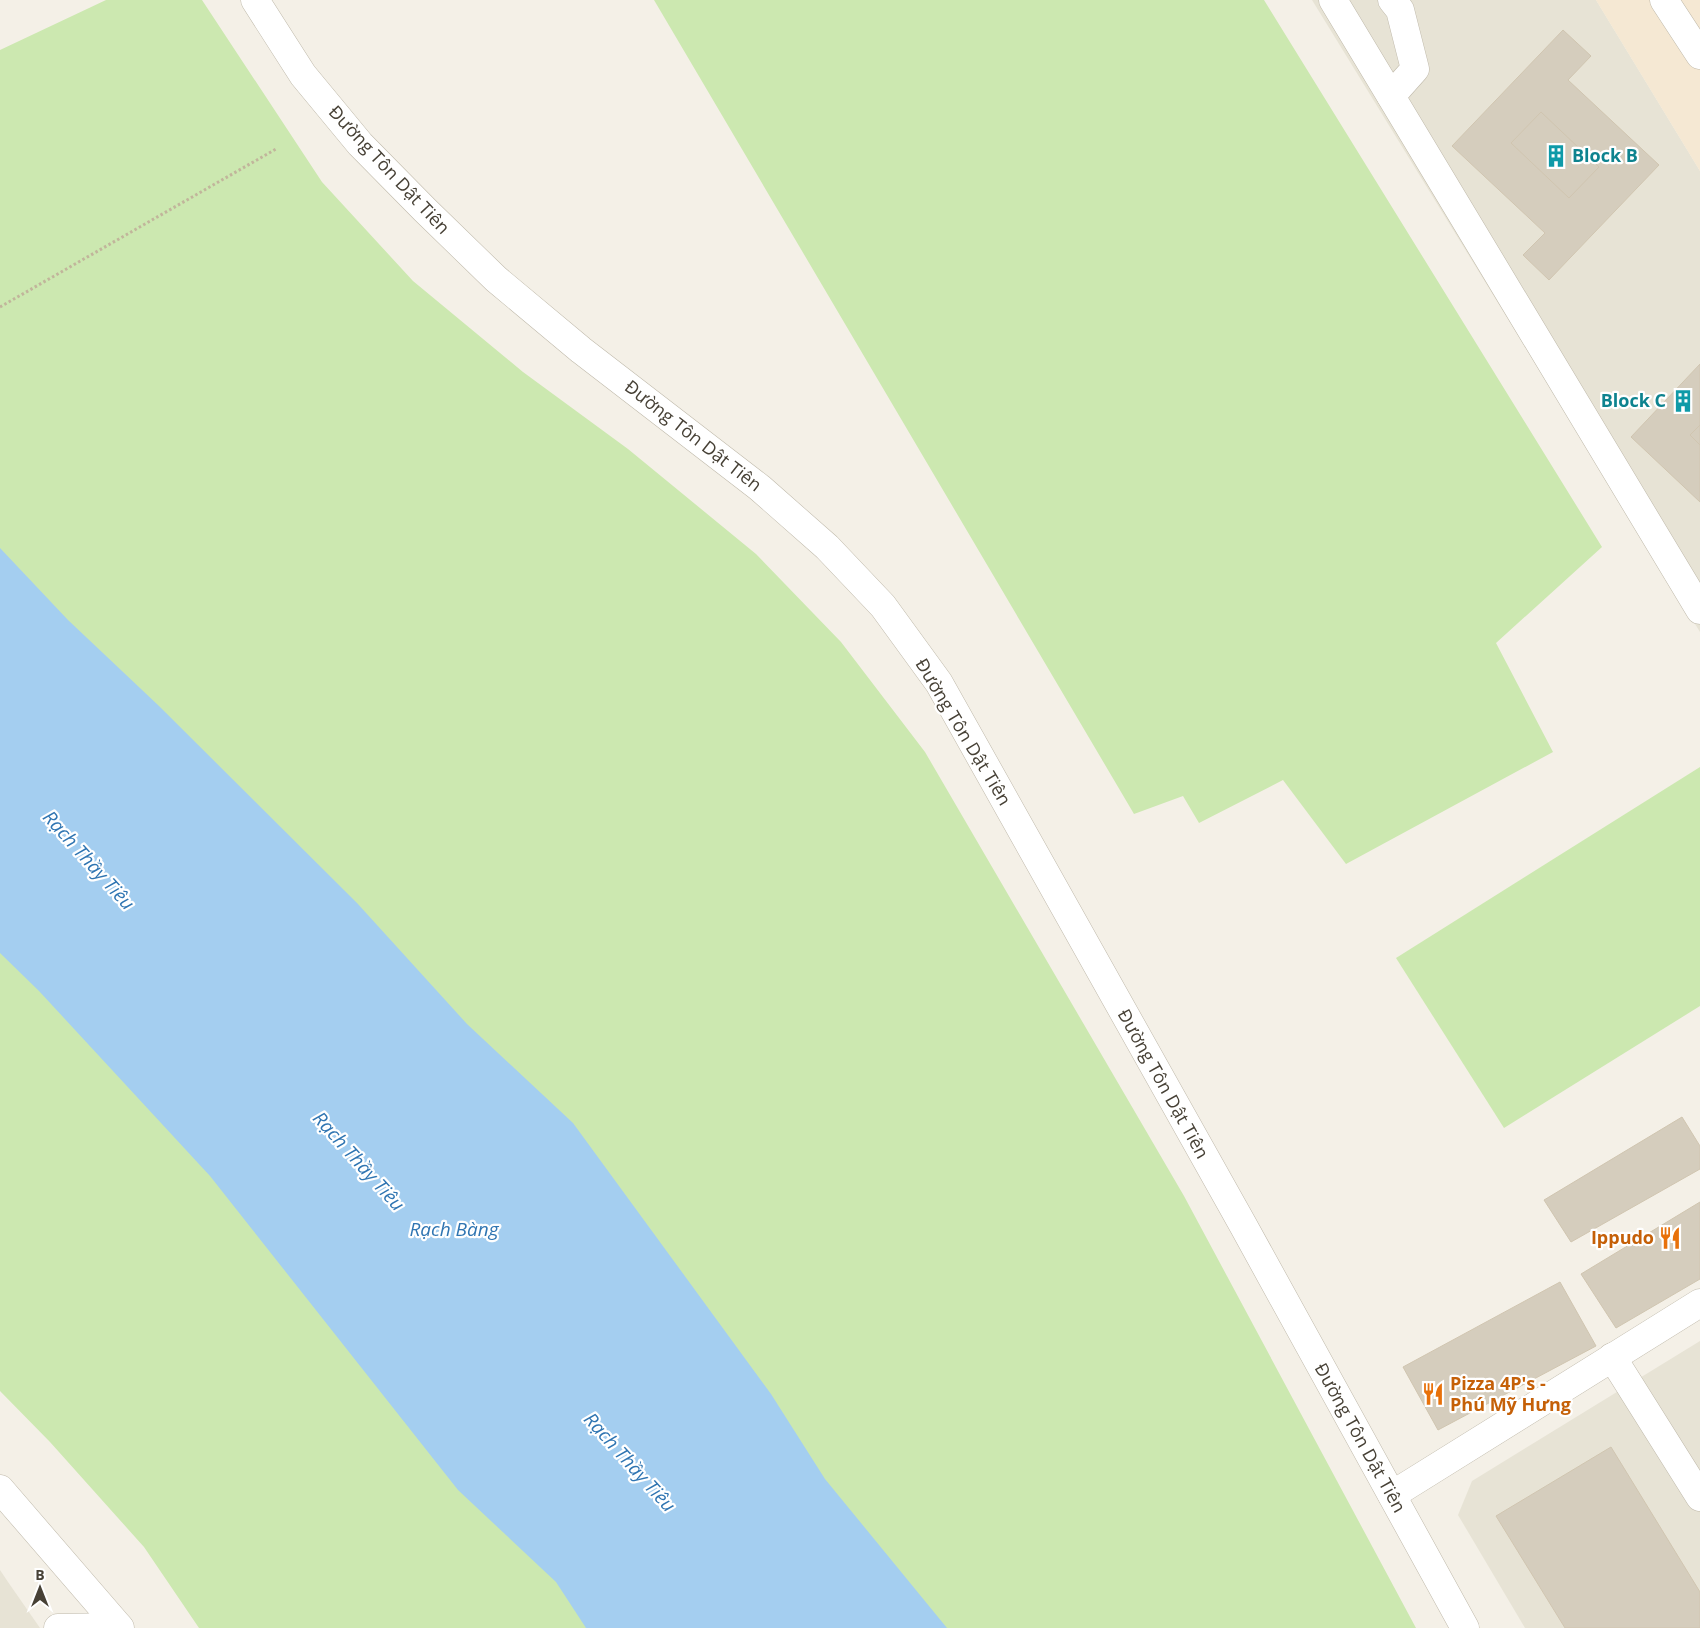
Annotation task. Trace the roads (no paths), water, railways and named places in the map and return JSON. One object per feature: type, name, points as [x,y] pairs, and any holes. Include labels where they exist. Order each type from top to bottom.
[{"type":"street","name":"Đường Tôn Dật Tiên","points":[[255,0],[303,74],[360,144],[496,279],[582,350],[760,488],[827,547],[884,606],[939,684],[1465,1628]]},
{"type":"street","points":[[1333,0],[1700,610]]},
{"type":"street","points":[[1391,96],[1414,69],[1400,10],[1392,0]]},
{"type":"street","points":[[1664,0],[1700,55]]},
{"type":"street","points":[[1392,1495],[1700,1302]]},
{"type":"street","points":[[1612,1357],[1700,1497]]},
{"type":"street","points":[[0,1489],[120,1627]]},
{"type":"street","points":[[58,1628],[120,1627]]},
{"type":"water","name":"Rạch Bàng","points":[[0,548],[68,620],[159,706],[357,903],[467,1024],[573,1123],[771,1394],[825,1479],[947,1628],[586,1628],[556,1582],[458,1490],[210,1176],[39,991],[0,953]]},
{"type":"place","name":"Block B","points":[[1556,156]]},
{"type":"place","name":"Block C","points":[[1683,401]]},
{"type":"place","name":"Ippudo","points":[[1670,1238]]},
{"type":"place","name":"Pizza 4P's - Phú Mỹ Hưng","points":[[1433,1394]]},
{"type":"water label","name":"Rạch Thầy Tiêu","points":[[89,860]]},
{"type":"water label","name":"Rạch Thầy Tiêu","points":[[359,1161]]},
{"type":"water label","name":"Rạch Thầy Tiêu","points":[[630,1462]]}]
